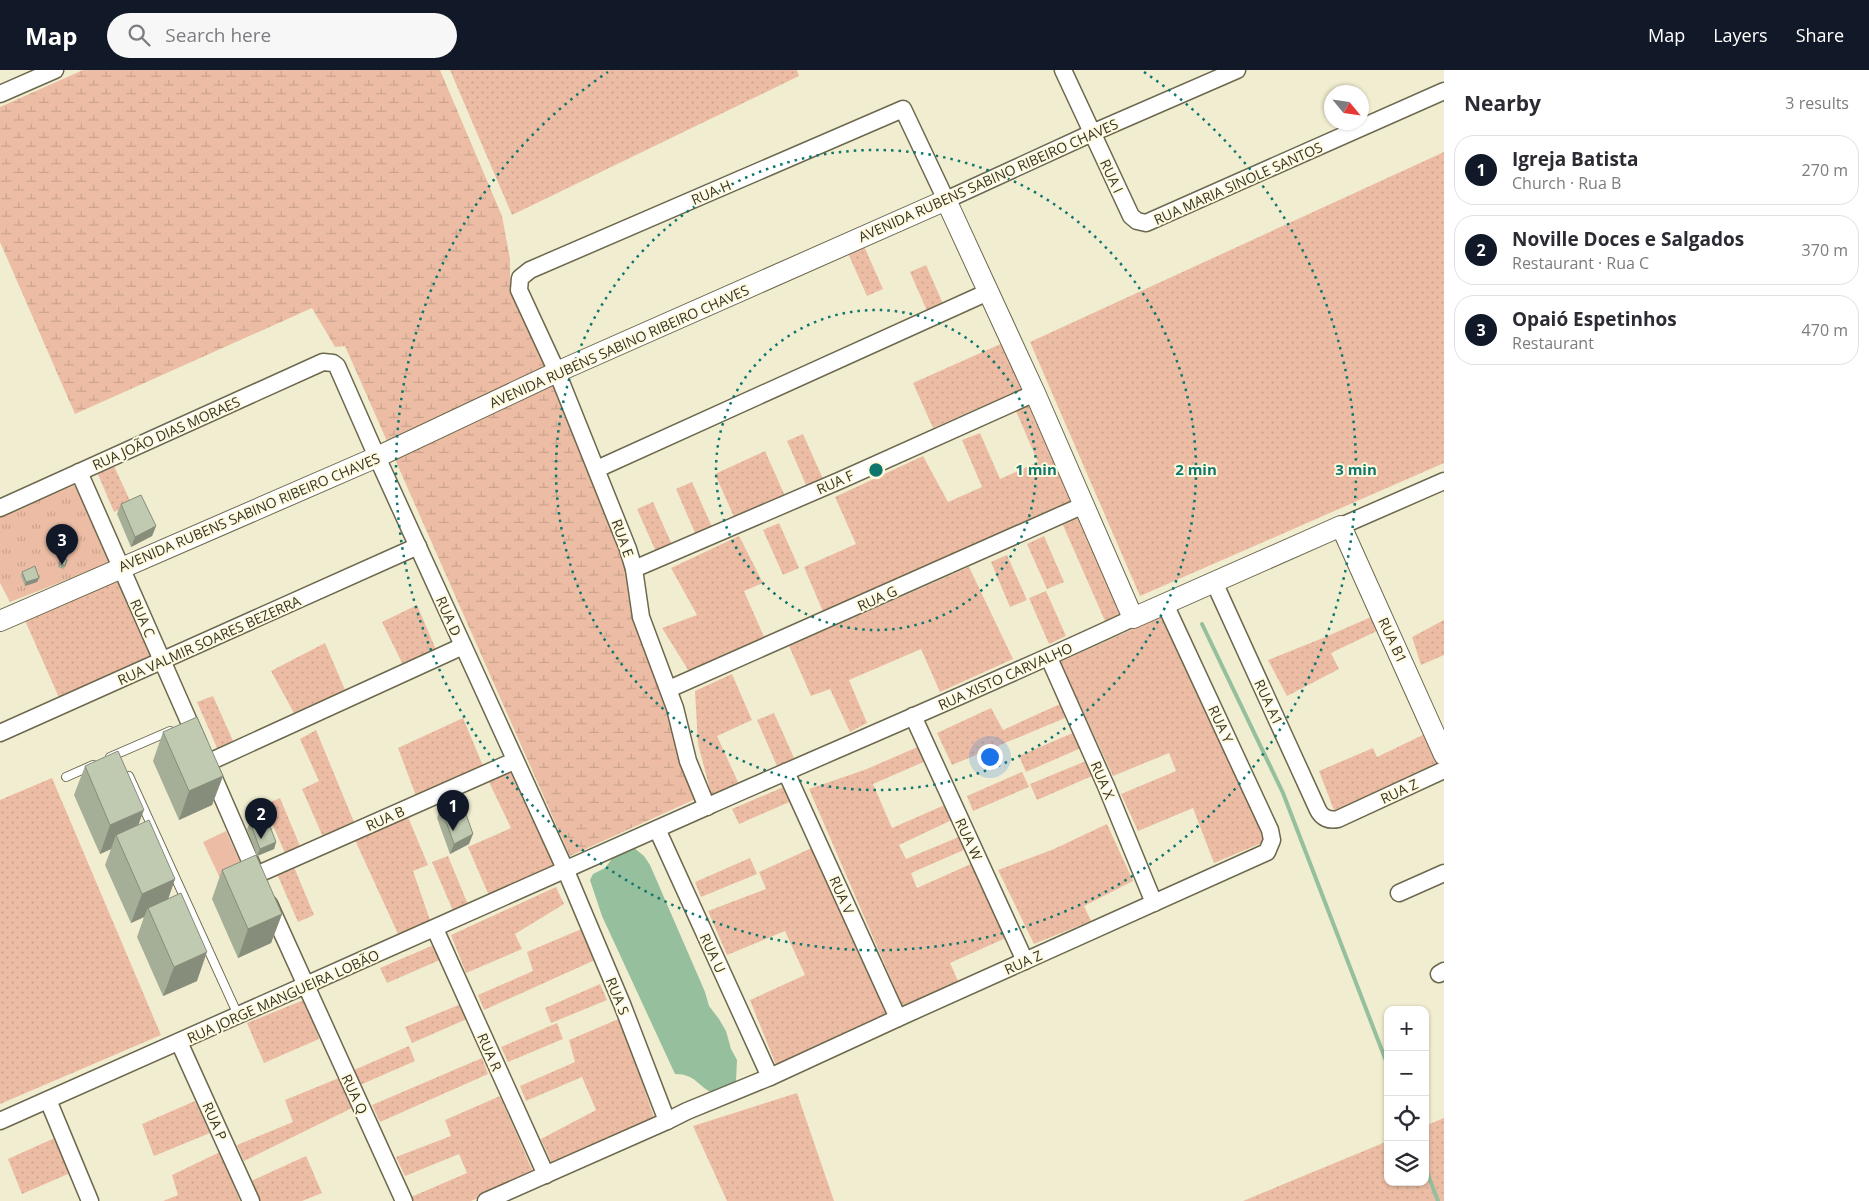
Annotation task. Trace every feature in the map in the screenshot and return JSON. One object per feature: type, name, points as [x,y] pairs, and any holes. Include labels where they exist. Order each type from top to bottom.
[{"type":"street","points":[[0,94],[55,70]]},
{"type":"street","name":"RUA I","points":[[1063,70],[1131,216],[1142,223]]},
{"type":"street","name":"AVENIDA RUBENS SABINO RIBEIRO CHAVES","points":[[0,621],[377,457],[557,372],[1237,70]]},
{"type":"street","name":"RUA MARIA SINOLE SANTOS","points":[[1142,223],[1151,223],[1444,91]]},
{"type":"street","name":"RUA H","points":[[520,278],[530,270],[903,109],[946,200]]},
{"type":"street","points":[[946,200],[1035,393],[1133,618]]},
{"type":"street","name":"RUA E","points":[[520,278],[519,290],[557,372],[628,549],[634,569],[641,617],[669,689],[688,762],[707,807]]},
{"type":"street","points":[[597,469],[988,292]]},
{"type":"street","name":"RUA JOÃO DIAS MORAES","points":[[0,508],[323,362],[333,362]]},
{"type":"street","name":"RUA D","points":[[333,362],[340,369],[377,457],[514,761],[566,871]]},
{"type":"street","name":"RUA F","points":[[634,569],[850,476],[1035,393]]},
{"type":"street","name":"RUA C","points":[[79,472],[305,987]]},
{"type":"street","name":"RUA XISTO CARVALHO","points":[[566,871],[1444,481]]},
{"type":"street","name":"RUA G","points":[[669,689],[1084,505]]},
{"type":"street","name":"RUA B1","points":[[1341,526],[1444,755]]},
{"type":"street","name":"RUA VALMIR SOARES BEZERRA","points":[[0,733],[418,546]]},
{"type":"street","name":"RUA A1","points":[[1214,582],[1318,810],[1327,819]]},
{"type":"street","name":"RUA Y","points":[[1165,604],[1270,830],[1271,844]]},
{"type":"street","points":[[207,764],[463,646]]},
{"type":"street","name":"RUA X","points":[[1049,658],[1106,786],[1154,903]]},
{"type":"street","name":"RUA W","points":[[913,716],[1025,961]]},
{"type":"street","name":"RUA B","points":[[256,875],[514,761]]},
{"type":"street","name":"RUA Z","points":[[1327,819],[1338,819],[1444,770]]},
{"type":"street","name":"RUA V","points":[[786,772],[898,1018]]},
{"type":"street","name":"RUA U","points":[[657,829],[765,1079]]},
{"type":"street","name":"RUA Z","points":[[486,1201],[667,1122],[687,1111],[765,1079],[1263,855],[1271,844]]},
{"type":"street","name":"RUA JORGE MANGUEIRA LOBÃO","points":[[0,1121],[566,871]]},
{"type":"street","name":"RUA S","points":[[566,871],[622,1004],[667,1122]]},
{"type":"street","points":[[1399,893],[1444,873]]},
{"type":"street","name":"RUA R","points":[[435,929],[546,1175]]},
{"type":"street","name":"RUA Q","points":[[305,987],[404,1201]]},
{"type":"street","name":"RUA P","points":[[179,1042],[251,1201]]},
{"type":"street","points":[[48,1100],[90,1201]]},
{"type":"lane","points":[[66,777],[177,728]]},
{"type":"lane","points":[[119,754],[123,763]]},
{"type":"lane","points":[[127,772],[238,1016]]},
{"type":"green space","points":[[83,70],[440,70],[502,216],[510,259],[510,286],[546,364],[629,558],[702,796],[570,856],[345,346],[335,347],[312,308],[75,414],[0,242],[0,107]]},
{"type":"green space","points":[[450,70],[797,70],[799,76],[512,215]]},
{"type":"green space","points":[[1444,152],[1444,463],[1140,596],[1030,342]]},
{"type":"green space","points":[[863,244],[883,289],[867,296],[847,251]]},
{"type":"green space","points":[[926,265],[944,306],[928,313],[910,272]]},
{"type":"green space","points":[[1005,342],[1024,388],[933,428],[913,383]]},
{"type":"green space","points":[[1034,403],[1076,499],[824,614],[804,567],[856,544],[835,497],[923,456],[948,502],[982,487],[962,440],[980,433],[1000,479],[1038,462],[1016,411]]},
{"type":"green space","points":[[803,434],[823,479],[807,487],[787,441]]},
{"type":"green space","points":[[765,451],[785,496],[735,519],[715,474]]},
{"type":"green space","points":[[114,466],[132,505],[114,512],[97,472]]},
{"type":"green space","points":[[692,482],[712,527],[696,535],[676,489]]},
{"type":"green space","points":[[80,483],[112,562],[10,602],[0,583],[0,516]]},
{"type":"green space","points":[[653,502],[673,547],[657,554],[637,509]]},
{"type":"green space","points":[[1081,517],[1123,613],[1105,621],[1063,525]]},
{"type":"green space","points":[[779,523],[799,568],[783,575],[763,530]]},
{"type":"green space","points":[[739,536],[763,583],[744,591],[765,639],[690,673],[662,628],[697,615],[671,568]]},
{"type":"green space","points":[[1044,536],[1064,582],[1047,589],[1027,544]]},
{"type":"green space","points":[[1007,555],[1027,600],[1010,607],[991,562]]},
{"type":"green space","points":[[969,567],[1013,659],[940,692],[921,649],[849,680],[867,723],[850,732],[830,689],[811,696],[789,646]]},
{"type":"green space","points":[[116,577],[152,659],[60,700],[24,618]]},
{"type":"green space","points":[[1046,591],[1066,636],[1049,644],[1029,598]]},
{"type":"green space","points":[[417,605],[437,652],[402,663],[382,622]]},
{"type":"green space","points":[[1166,614],[1269,840],[1214,863],[1193,808],[1138,831],[1121,794],[1176,771],[1169,753],[1113,776],[1060,662]]},
{"type":"green space","points":[[1378,614],[1383,628],[1331,653],[1339,669],[1287,696],[1268,660]]},
{"type":"green space","points":[[1444,620],[1444,655],[1421,665],[1412,637]]},
{"type":"green space","points":[[325,643],[345,690],[294,713],[271,671]]},
{"type":"green space","points":[[732,674],[752,720],[717,736],[738,782],[712,797],[698,744],[695,691]]},
{"type":"green space","points":[[213,696],[234,743],[218,750],[197,702]]},
{"type":"green space","points":[[1060,704],[1065,718],[952,765],[937,733],[991,708],[1003,730]]},
{"type":"green space","points":[[774,713],[794,758],[777,766],[757,720]]},
{"type":"green space","points":[[463,718],[483,766],[416,796],[398,748]]},
{"type":"green space","points":[[316,730],[354,822],[323,837],[302,789],[319,781],[300,739]]},
{"type":"green space","points":[[1075,732],[1081,748],[1026,772],[1019,756]]},
{"type":"green space","points":[[1429,732],[1441,762],[1335,813],[1319,771],[1373,748],[1377,757]]},
{"type":"green space","points":[[922,745],[928,760],[873,784],[892,828],[947,804],[954,819],[899,845],[906,859],[961,836],[966,849],[911,873],[917,888],[973,863],[1008,937],[950,963],[959,983],[904,1009],[809,789],[867,769]]},
{"type":"green space","points":[[1086,761],[1092,776],[1037,800],[1030,784]]},
{"type":"green space","points":[[512,770],[555,867],[490,898],[468,847],[511,828],[489,782]]},
{"type":"green space","points":[[1022,772],[1029,787],[973,811],[967,796]]},
{"type":"green space","points":[[52,778],[161,1035],[0,1104],[0,800]]},
{"type":"green space","points":[[788,785],[794,800],[739,824],[732,809]]},
{"type":"green space","points":[[280,798],[300,846],[285,853],[264,805]]},
{"type":"green space","points":[[408,817],[428,865],[413,871],[430,920],[398,934],[355,840]]},
{"type":"green space","points":[[1107,824],[1133,881],[1084,906],[1091,921],[1034,944],[998,870],[1054,849]]},
{"type":"green space","points":[[226,831],[247,877],[224,887],[203,842]]},
{"type":"green space","points":[[816,846],[888,1014],[776,1065],[750,1000],[805,975],[785,931],[727,955],[708,911],[766,889],[759,872]]},
{"type":"green space","points":[[448,856],[469,907],[454,913],[432,862]]},
{"type":"green space","points":[[750,858],[757,874],[701,897],[695,882]]},
{"type":"green space","points":[[294,867],[314,915],[298,922],[277,874]]},
{"type":"green space","points":[[556,887],[564,904],[515,934],[522,949],[466,973],[451,935]]},
{"type":"green space","points":[[584,928],[595,960],[484,1010],[478,995],[533,971],[527,952]]},
{"type":"green space","points":[[436,944],[442,959],[387,983],[380,968]]},
{"type":"green space","points":[[600,984],[607,1000],[551,1023],[545,1008]]},
{"type":"green space","points":[[306,999],[319,1039],[264,1063],[247,1023]]},
{"type":"green space","points":[[461,1004],[467,1019],[412,1043],[405,1027]]},
{"type":"green space","points":[[621,1018],[654,1118],[552,1164],[541,1139],[596,1110],[582,1077],[526,1101],[520,1086],[575,1062],[569,1040]]},
{"type":"green space","points":[[557,1023],[563,1039],[508,1062],[501,1047]]},
{"type":"green space","points":[[409,1046],[415,1061],[360,1085],[354,1070]]},
{"type":"green space","points":[[482,1058],[488,1074],[380,1122],[372,1105]]},
{"type":"green space","points":[[339,1078],[352,1108],[244,1161],[237,1145],[293,1122],[285,1100]]},
{"type":"green space","points":[[797,1093],[834,1201],[727,1201],[693,1126]]},
{"type":"green space","points":[[500,1096],[533,1172],[471,1201],[413,1201],[411,1197],[467,1173],[459,1154],[405,1176],[396,1157],[451,1136],[445,1120]]},
{"type":"green space","points":[[195,1101],[210,1133],[154,1156],[142,1124]]},
{"type":"green space","points":[[1444,1118],[1444,1201],[1243,1201],[1384,1143],[1384,1186],[1429,1186],[1429,1124]]},
{"type":"green space","points":[[59,1136],[77,1170],[22,1194],[8,1159]]},
{"type":"green space","points":[[220,1152],[240,1201],[163,1201],[178,1195],[172,1175]]},
{"type":"green space","points":[[306,1156],[322,1193],[302,1201],[260,1201],[251,1181]]},
{"type":"shaded area","points":[[633,847],[644,856],[650,865],[705,992],[709,1006],[726,1031],[731,1049],[737,1060],[736,1081],[724,1091],[715,1094],[693,1078],[675,1074],[602,916],[590,880],[593,874],[605,868],[615,855]]},
{"type":"building","points":[[141,495],[156,526],[135,537],[121,504]]},
{"type":"building","points":[[60,559],[67,560],[65,566],[59,564]]},
{"type":"building","points":[[35,566],[39,578],[26,582],[22,572]]},
{"type":"building","points":[[197,717],[223,776],[189,791],[163,732]]},
{"type":"building","points":[[118,751],[144,810],[110,825],[85,766]]},
{"type":"building","points":[[460,797],[473,834],[454,844],[441,807]]},
{"type":"building","points":[[266,816],[276,842],[260,849],[250,822]]},
{"type":"building","points":[[149,820],[175,879],[142,894],[116,835]]},
{"type":"building","points":[[256,855],[282,914],[248,929],[222,870]]},
{"type":"building","points":[[181,893],[207,952],[174,967],[148,908]]},
{"type":"waterway","points":[[1202,624],[1283,793],[1384,1056]]},
{"type":"waterway","points":[[1429,1177],[1438,1201]]},
{"type":"place","name":"Opaió Espetinhos","points":[[62,565]]},
{"type":"place","name":"Igreja Batista","points":[[453,831]]},
{"type":"place","name":"Noville Doces e Salgados","points":[[261,839]]}]
